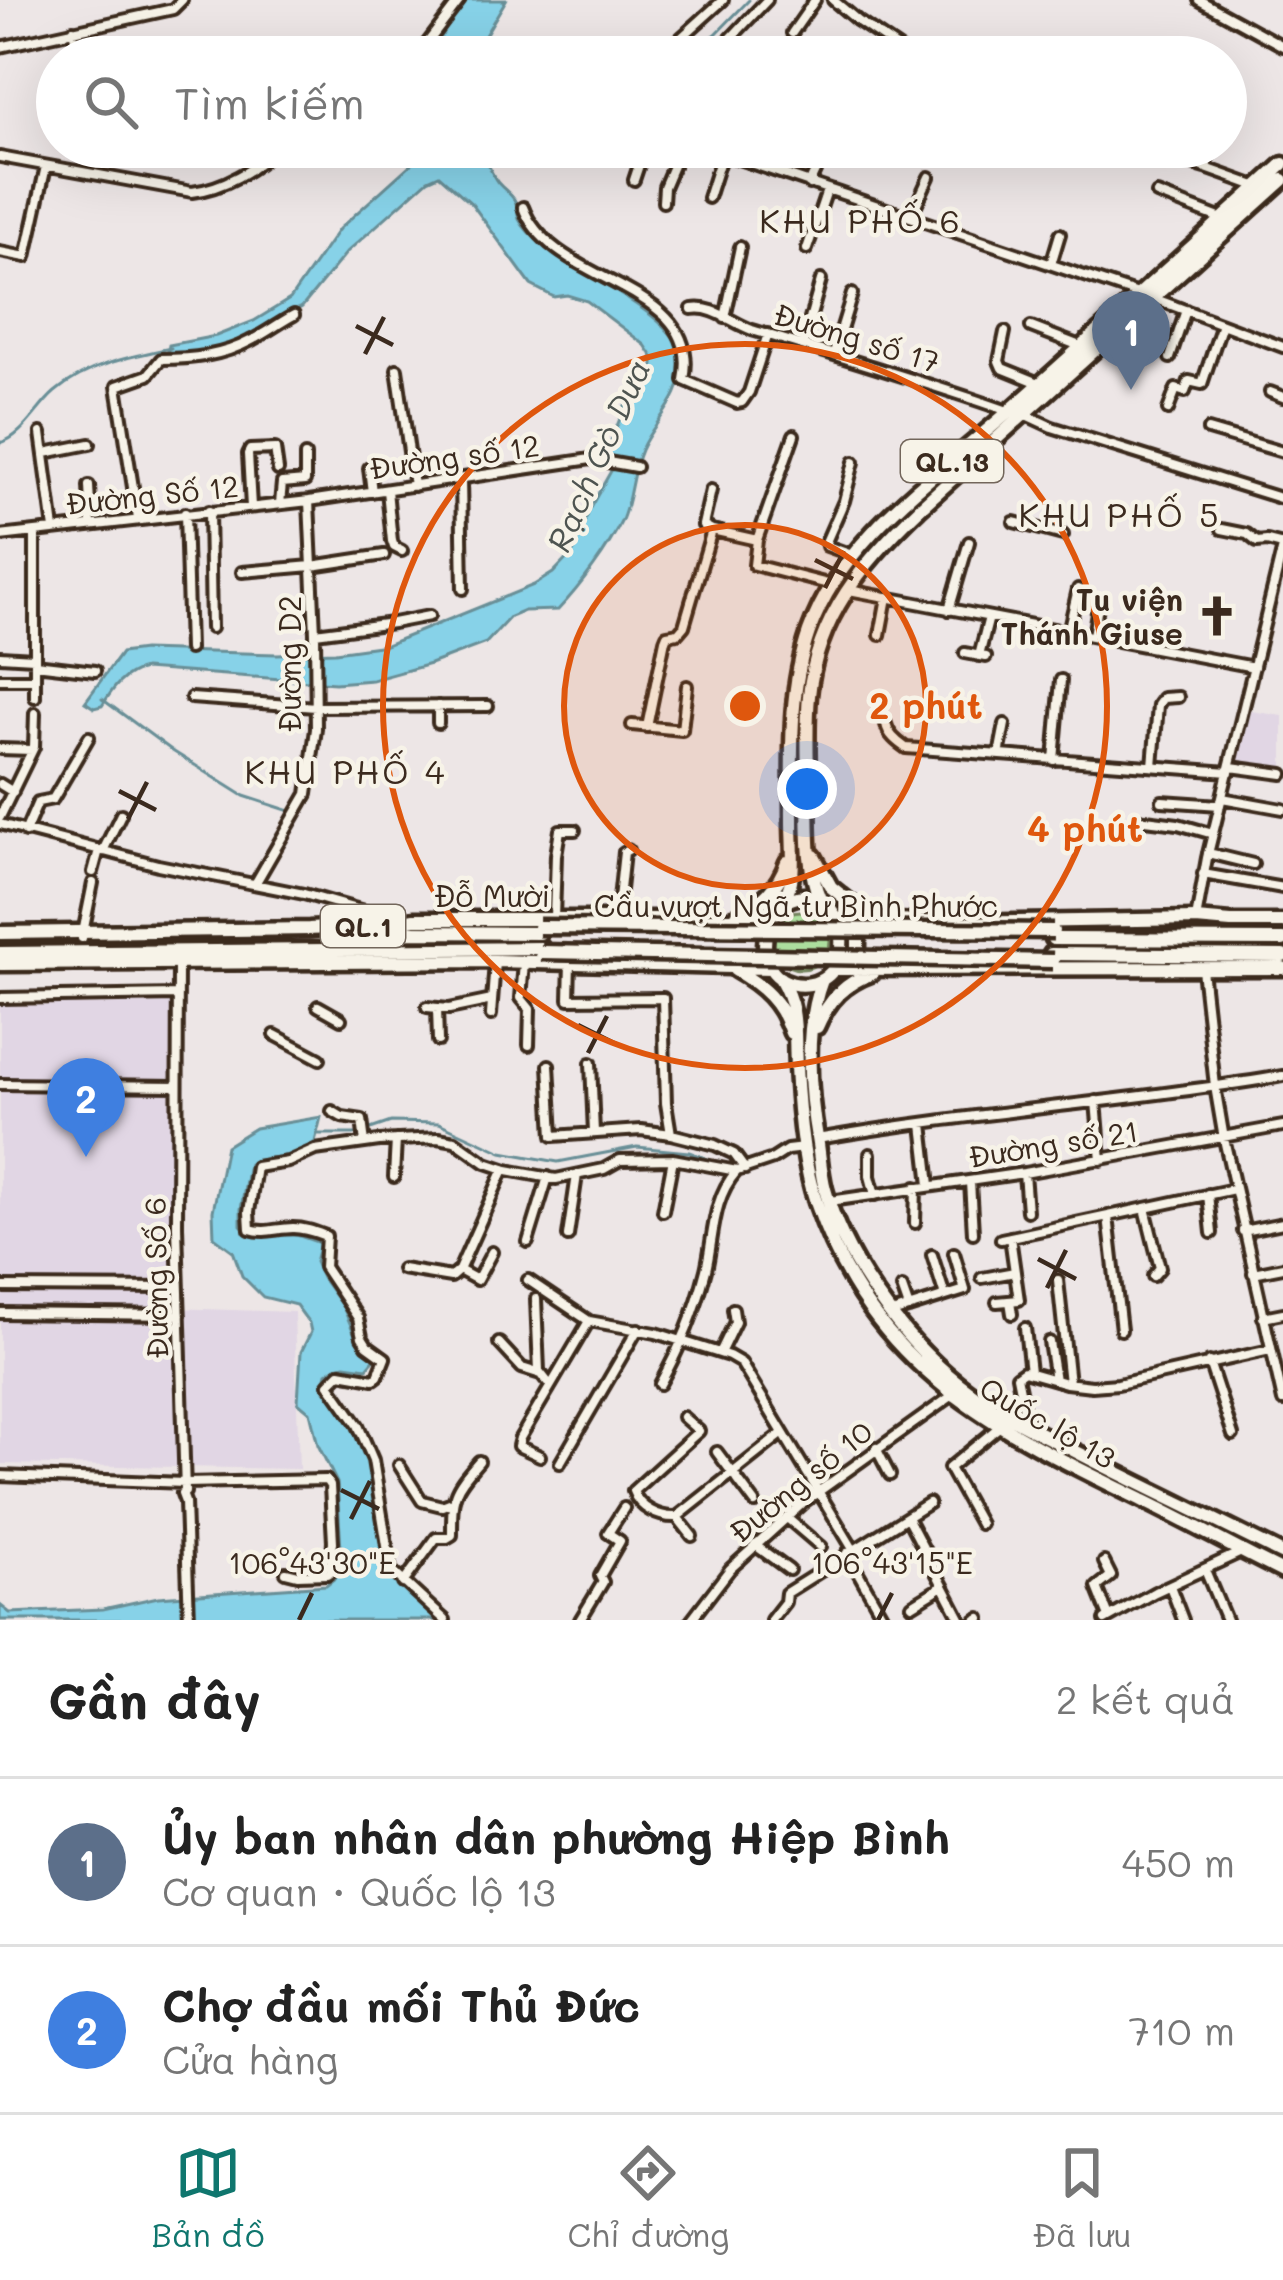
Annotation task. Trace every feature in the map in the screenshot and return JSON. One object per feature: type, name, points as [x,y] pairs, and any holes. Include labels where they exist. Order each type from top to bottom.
[{"type":"highway","name":"QL.13","points":[[768,971],[766,935],[791,881],[797,676],[809,633],[839,587],[1222,219],[1270,193],[1283,164]]},
{"type":"highway","name":"QL.13","points":[[820,900],[811,849],[809,694],[852,555],[902,505],[1017,413],[1040,383],[1080,346],[1283,180]]},
{"type":"highway","points":[[811,849],[831,887],[874,921]]},
{"type":"highway","points":[[725,919],[752,908],[775,887],[792,850]]},
{"type":"highway","points":[[773,913],[799,896],[820,900],[859,937],[857,969]]},
{"type":"highway","name":"Đỗ Mười","points":[[0,936],[368,935],[406,929],[415,919],[754,919],[773,913]]},
{"type":"highway","points":[[754,919],[747,944],[750,960],[799,985],[822,980],[834,969],[844,920]]},
{"type":"highway","name":"QL.1","points":[[1053,946],[1197,930],[1221,919],[1283,919]]},
{"type":"highway","name":"QL.1","points":[[844,920],[1197,930],[1283,940]]},
{"type":"highway","points":[[368,935],[380,925]]},
{"type":"highway","name":"Đỗ Mười","points":[[82,935],[380,925],[539,930]]},
{"type":"highway","name":"Cầu vượt Ngã tư Bình Phước","points":[[539,930],[1053,946]]},
{"type":"highway","name":"QL.1","points":[[1053,946],[1283,968]]},
{"type":"highway","name":"Cầu vượt Ngã tư Bình Phước","points":[[541,950],[1053,946]]},
{"type":"highway","points":[[353,950],[398,961],[413,948]]},
{"type":"highway","name":"Đỗ Mười","points":[[0,964],[413,948],[541,950]]},
{"type":"highway","name":"Đỗ Mười","points":[[0,953],[570,962],[768,971]]},
{"type":"highway","name":"QL.1","points":[[834,969],[1202,962],[1283,956]]},
{"type":"highway","points":[[729,967],[778,1003],[796,1052]]},
{"type":"highway","points":[[814,1028],[842,988],[886,969]]},
{"type":"highway","name":"Quốc lộ 13","points":[[768,971],[793,1002],[799,1112],[813,1140],[842,1233],[867,1281],[924,1353],[959,1384],[1027,1426],[1283,1554]]},
{"type":"highway","name":"Quốc lộ 13","points":[[822,980],[814,1000],[814,1198],[855,1287],[886,1329],[917,1366],[999,1427],[1283,1572]]},
{"type":"street","points":[[46,36],[173,9],[182,0]]},
{"type":"street","points":[[433,36],[460,0]]},
{"type":"street","points":[[683,36],[723,0]]},
{"type":"street","points":[[733,36],[767,0]]},
{"type":"street","points":[[792,33],[815,0]]},
{"type":"street","points":[[833,0],[880,36]]},
{"type":"street","points":[[1199,0],[1283,46]]},
{"type":"street","points":[[73,30],[74,36]]},
{"type":"street","points":[[0,46],[36,38]]},
{"type":"street","points":[[0,157],[36,164]]},
{"type":"street","points":[[0,252],[28,254],[46,168]]},
{"type":"street","points":[[57,168],[192,192],[208,190],[251,168]]},
{"type":"street","points":[[634,180],[638,168]]},
{"type":"street","points":[[662,202],[672,168]]},
{"type":"street","points":[[708,197],[717,168]]},
{"type":"street","points":[[763,168],[1283,346]]},
{"type":"street","points":[[809,184],[817,168]]},
{"type":"street","points":[[1206,168],[1270,193]]},
{"type":"street","points":[[910,216],[928,177]]},
{"type":"street","points":[[807,249],[827,190]]},
{"type":"street","points":[[1157,194],[1222,219]]},
{"type":"street","points":[[523,208],[530,224],[573,262],[653,305],[679,329],[688,359],[685,380],[742,402],[768,334]]},
{"type":"street","points":[[1051,264],[1060,234]]},
{"type":"street","points":[[725,318],[740,247]]},
{"type":"street","points":[[803,344],[820,280]]},
{"type":"street","points":[[834,353],[852,294]]},
{"type":"street","name":"Đường số 17","points":[[692,309],[706,308],[768,334],[1283,499]]},
{"type":"street","points":[[1170,358],[1186,310]]},
{"type":"street","points":[[138,519],[117,386],[148,375],[161,359],[200,358],[245,344],[294,315]]},
{"type":"street","points":[[1168,410],[1176,389],[1185,392],[1189,381],[1202,384],[1222,324]]},
{"type":"street","points":[[1031,327],[1080,346]]},
{"type":"street","points":[[1005,332],[1002,368],[1040,383]]},
{"type":"street","points":[[397,369],[414,485]]},
{"type":"street","points":[[1270,392],[1283,397]]},
{"type":"street","points":[[1208,430],[1283,452]]},
{"type":"street","points":[[41,433],[54,529]]},
{"type":"street","points":[[794,435],[754,565],[949,610],[1254,667]]},
{"type":"street","points":[[44,453],[90,444]]},
{"type":"street","points":[[251,507],[250,450],[275,449],[278,470]]},
{"type":"street","points":[[280,504],[282,482],[305,481],[304,456]]},
{"type":"street","name":"Đường số 12","points":[[309,502],[591,460],[636,466]]},
{"type":"street","points":[[852,555],[826,542],[854,462]]},
{"type":"street","points":[[368,469],[372,492]]},
{"type":"street","points":[[461,479],[463,589]]},
{"type":"street","points":[[88,486],[91,525]]},
{"type":"street","points":[[387,490],[392,541],[402,551]]},
{"type":"street","points":[[711,490],[703,525],[758,540]]},
{"type":"street","name":"Đường Số 12","points":[[0,536],[309,502]]},
{"type":"street","name":"Đường D2","points":[[255,884],[307,794],[316,729],[309,502]]},
{"type":"street","points":[[208,511],[212,628]]},
{"type":"street","points":[[185,513],[189,649]]},
{"type":"street","points":[[1014,522],[1063,535]]},
{"type":"street","points":[[1197,930],[1208,853],[1283,546],[1222,529]]},
{"type":"street","points":[[647,727],[665,640],[667,634],[684,626],[712,530]]},
{"type":"street","points":[[35,532],[35,697]]},
{"type":"street","points":[[949,610],[969,542]]},
{"type":"street","points":[[242,572],[384,555]]},
{"type":"street","points":[[1068,632],[1078,589]]},
{"type":"street","points":[[880,634],[887,597]]},
{"type":"street","points":[[1271,598],[1283,601]]},
{"type":"street","points":[[1093,636],[1098,606]]},
{"type":"street","points":[[315,633],[429,616]]},
{"type":"street","points":[[965,653],[982,656],[989,617]]},
{"type":"street","points":[[0,656],[95,671]]},
{"type":"street","points":[[0,679],[35,679]]},
{"type":"street","points":[[1054,760],[1061,680]]},
{"type":"street","points":[[632,725],[682,730],[687,686]]},
{"type":"street","points":[[1153,766],[1158,705],[1162,698],[1178,697]]},
{"type":"street","points":[[190,698],[316,707],[488,706]]},
{"type":"street","points":[[438,706],[439,723]]},
{"type":"street","points":[[35,713],[32,750],[0,820],[25,832],[101,851],[304,894],[406,929]]},
{"type":"street","points":[[886,724],[896,742],[906,748],[1283,774]]},
{"type":"street","points":[[999,755],[1005,724]]},
{"type":"street","points":[[25,832],[38,802],[52,799],[89,737]]},
{"type":"street","points":[[0,749],[32,750]]},
{"type":"street","points":[[0,784],[13,792]]},
{"type":"street","points":[[1162,801],[1283,809]]},
{"type":"street","points":[[82,935],[101,851],[121,814]]},
{"type":"street","points":[[1137,819],[1213,835]]},
{"type":"street","points":[[554,918],[560,830],[575,830]]},
{"type":"street","points":[[617,918],[622,862],[628,850]]},
{"type":"street","points":[[1208,853],[1252,864]]},
{"type":"street","points":[[1204,874],[1283,888]]},
{"type":"street","points":[[0,998],[178,995],[179,956]]},
{"type":"street","points":[[490,1015],[495,961]]},
{"type":"street","points":[[524,962],[521,998],[530,1009],[529,1045]]},
{"type":"street","points":[[570,962],[569,999],[663,998],[671,1134]]},
{"type":"street","points":[[1202,962],[1224,1138],[1283,1401]]},
{"type":"street","name":"Đường Số 6","points":[[178,995],[179,1315],[189,1620]]},
{"type":"street","points":[[438,1041],[432,1007],[449,1009],[492,1000]]},
{"type":"street","points":[[319,1006],[341,1019]]},
{"type":"street","points":[[275,1035],[320,1059]]},
{"type":"street","points":[[591,1063],[594,1133]]},
{"type":"street","points":[[548,1065],[554,1136],[641,1130],[671,1134],[734,1154],[741,1170]]},
{"type":"street","points":[[445,1620],[391,1570],[373,1460],[358,1426],[329,1384],[340,1373],[374,1378],[384,1363],[367,1345],[358,1318],[324,1267],[326,1236],[307,1229],[268,1232],[250,1228],[256,1167],[288,1162],[364,1136],[454,1141],[486,1162],[548,1178],[604,1169],[620,1160],[673,1159],[741,1170],[813,1140],[1283,1076]]},
{"type":"street","points":[[0,1084],[177,1085]]},
{"type":"street","points":[[1096,1101],[1101,1160]]},
{"type":"street","points":[[332,1111],[362,1120],[364,1136]]},
{"type":"street","points":[[923,1124],[930,1185]]},
{"type":"street","name":"Đường số 21","points":[[830,1202],[1283,1126]]},
{"type":"street","points":[[394,1177],[396,1140]]},
{"type":"street","points":[[869,1154],[875,1195]]},
{"type":"street","points":[[663,1211],[673,1159]]},
{"type":"street","points":[[402,1269],[451,1276],[459,1270],[504,1168]]},
{"type":"street","points":[[660,1384],[684,1341],[706,1270],[720,1198],[741,1170]]},
{"type":"street","points":[[1024,1173],[1027,1211]]},
{"type":"street","points":[[568,1236],[577,1175]]},
{"type":"street","points":[[528,1242],[548,1178]]},
{"type":"street","points":[[970,1182],[973,1233]]},
{"type":"street","points":[[915,1223],[916,1187]]},
{"type":"street","points":[[997,1302],[1019,1300],[1006,1238],[1234,1189]]},
{"type":"street","points":[[1208,1194],[1212,1233]]},
{"type":"street","points":[[1145,1208],[1160,1268],[1154,1276]]},
{"type":"street","points":[[1108,1216],[1121,1330]]},
{"type":"street","points":[[1243,1232],[1283,1222]]},
{"type":"street","points":[[459,1270],[477,1280],[491,1252]]},
{"type":"street","points":[[892,1313],[965,1290],[953,1253]]},
{"type":"street","points":[[932,1255],[945,1296]]},
{"type":"street","points":[[1252,1273],[1283,1267]]},
{"type":"street","points":[[982,1278],[1016,1272]]},
{"type":"street","points":[[528,1280],[589,1321],[684,1341],[740,1364],[818,1490],[885,1620]]},
{"type":"street","points":[[1058,1280],[1069,1383]]},
{"type":"street","points":[[0,1288],[179,1288]]},
{"type":"street","points":[[902,1288],[909,1308]]},
{"type":"street","points":[[536,1299],[539,1370],[550,1385]]},
{"type":"street","points":[[1010,1300],[1012,1314]]},
{"type":"street","points":[[721,1353],[735,1322],[733,1309]]},
{"type":"street","points":[[0,1313],[179,1315]]},
{"type":"street","points":[[1263,1317],[1283,1313]]},
{"type":"street","points":[[540,1456],[518,1446],[589,1321]]},
{"type":"street","points":[[1025,1328],[1030,1372]]},
{"type":"street","points":[[560,1462],[638,1329]]},
{"type":"street","points":[[1049,1342],[1055,1379]]},
{"type":"street","points":[[499,1343],[522,1368],[542,1375]]},
{"type":"street","points":[[1027,1426],[1017,1376],[1024,1371],[1069,1383],[1118,1384],[1270,1350]]},
{"type":"street","points":[[1209,1362],[1233,1435]]},
{"type":"street","name":"Đường số 10","points":[[691,1620],[730,1569],[818,1490],[953,1395]]},
{"type":"street","points":[[683,1417],[699,1430],[633,1491],[637,1501],[662,1516],[676,1517],[783,1433]]},
{"type":"street","points":[[980,1524],[949,1468],[999,1427]]},
{"type":"street","points":[[876,1448],[890,1475]]},
{"type":"street","points":[[717,1452],[755,1503]]},
{"type":"street","points":[[403,1583],[436,1538],[452,1535],[456,1487],[479,1462]]},
{"type":"street","points":[[400,1465],[422,1501],[442,1506],[452,1502]]},
{"type":"street","points":[[0,1475],[185,1492],[326,1480],[333,1542],[330,1572],[286,1572]]},
{"type":"street","points":[[771,1620],[786,1593],[929,1503]]},
{"type":"street","points":[[580,1620],[620,1540],[608,1533],[624,1508]]},
{"type":"street","points":[[676,1517],[692,1536]]},
{"type":"street","points":[[908,1517],[961,1620]]},
{"type":"street","points":[[787,1518],[821,1546]]},
{"type":"street","points":[[755,1545],[789,1570]]},
{"type":"street","points":[[1104,1562],[1111,1576],[1097,1587],[1113,1618],[1242,1552]]},
{"type":"street","points":[[1205,1570],[1226,1620]]},
{"type":"street","points":[[912,1605],[943,1586]]},
{"type":"street","points":[[1170,1586],[1183,1620]]},
{"type":"shaded area","points":[[1251,711],[1283,716],[1283,768],[1238,764]]},
{"type":"shaded area","points":[[170,1003],[172,1308],[294,1312],[299,1469],[0,1464],[0,1006]]},
{"type":"green space","points":[[801,911],[821,920],[830,940],[821,960],[801,969],[781,960],[772,940],[781,920]]},
{"type":"water","points":[[465,0],[506,0],[485,36],[442,36]]},
{"type":"water","points":[[407,168],[490,168],[513,198],[530,234],[664,327],[677,343],[681,374],[673,398],[641,450],[622,520],[558,610],[524,611],[510,617],[486,643],[430,664],[372,680],[335,683],[144,669],[124,678],[102,706],[94,708],[85,702],[121,653],[277,654],[386,645],[534,585],[574,551],[611,471],[608,448],[631,392],[653,373],[653,357],[645,345],[587,301],[554,297],[531,285],[472,204],[439,175],[347,252],[302,307],[213,351],[167,356],[169,345],[216,336],[290,299],[339,229]]},
{"type":"water","points":[[321,1117],[314,1146],[290,1157],[249,1164],[241,1225],[252,1236],[297,1235],[320,1243],[315,1262],[322,1278],[343,1307],[358,1342],[377,1356],[367,1368],[336,1367],[327,1373],[324,1386],[369,1462],[388,1571],[438,1620],[0,1620],[0,1605],[10,1613],[103,1609],[158,1597],[326,1585],[335,1578],[342,1566],[337,1483],[318,1445],[310,1412],[298,1402],[301,1352],[311,1332],[309,1323],[296,1305],[263,1297],[242,1276],[233,1251],[214,1237],[213,1211],[226,1146],[255,1128]]},
{"type":"waterway","points":[[713,36],[749,0]]},
{"type":"waterway","points":[[0,443],[16,435],[55,392],[81,375],[125,358],[171,348]]},
{"type":"waterway","name":"Rạch Gò Dưa","points":[[102,699],[244,796],[290,811]]},
{"type":"waterway","points":[[317,1134],[356,1134],[391,1122],[439,1123],[502,1152],[558,1162],[637,1147],[689,1152],[721,1164]]},
{"type":"place","name":"Ủy ban nhân dân phường Hiệp Bình","points":[[1131,390]]},
{"type":"place","name":"Tu viện Thánh Giuse","points":[[1217,616]]},
{"type":"place","name":"Chợ đầu mối Thủ Đức","points":[[86,1157]]},
{"type":"district","name":"KHU PHỐ 6","points":[[861,219]]},
{"type":"district","name":"KHU PHỐ 5","points":[[1120,513]]},
{"type":"district","name":"KHU PHỐ 4","points":[[346,770]]}]
